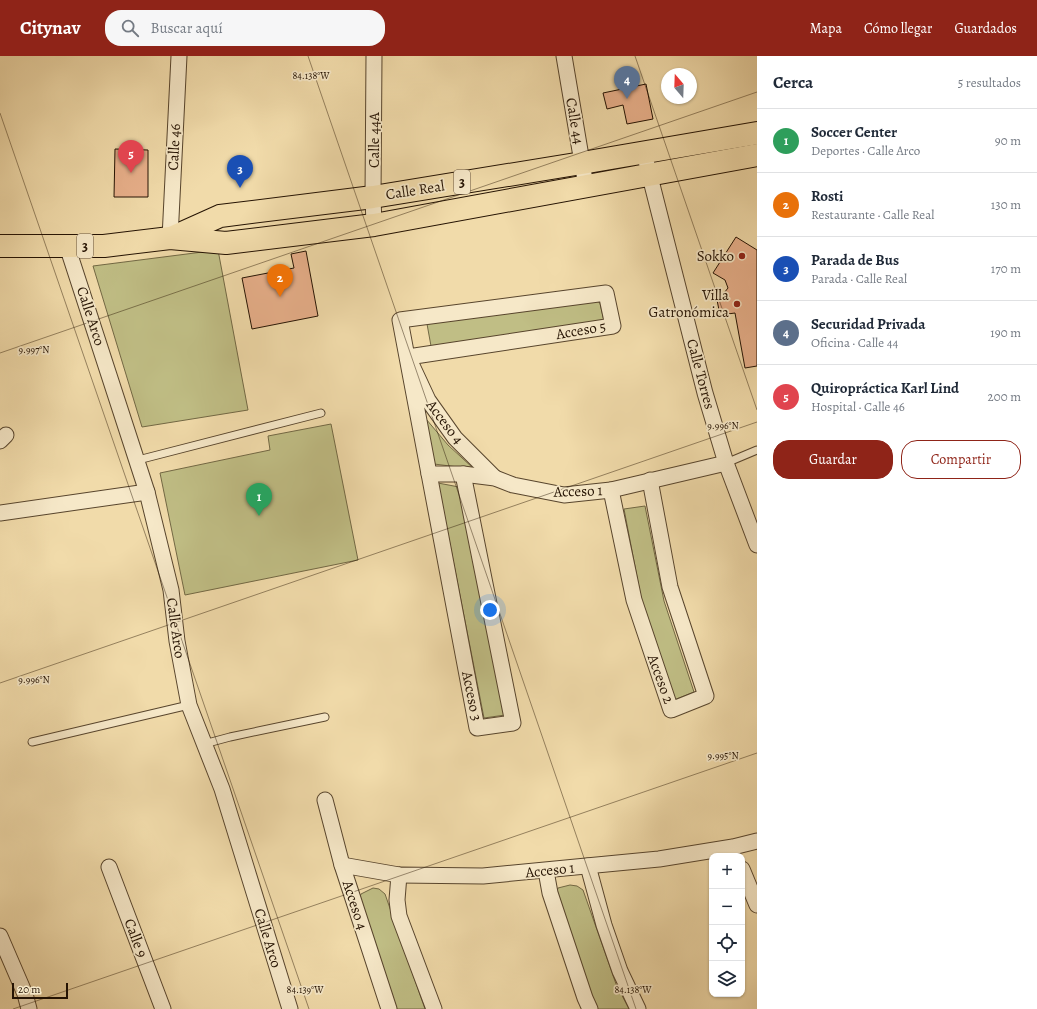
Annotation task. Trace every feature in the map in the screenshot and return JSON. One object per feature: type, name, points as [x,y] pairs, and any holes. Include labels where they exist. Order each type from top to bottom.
[{"type":"main road","name":"Calle Real","points":[[170,238],[220,216],[373,197],[582,164],[757,133]]},
{"type":"main road","name":"Calle Real","points":[[0,246],[104,246],[170,238],[226,243],[374,225],[757,156]]},
{"type":"street","name":"Calle 46","points":[[170,238],[179,56]]},
{"type":"street","name":"Calle 44A","points":[[374,56],[374,225]]},
{"type":"street","name":"Calle 44","points":[[564,56],[586,186]]},
{"type":"street","name":"Calle Torres","points":[[644,153],[706,393],[726,462],[757,545]]},
{"type":"street","name":"Calle Arco","points":[[67,246],[138,460],[147,492],[171,590],[177,641],[189,705],[222,789],[290,1009]]},
{"type":"street","name":"Acceso 5","points":[[400,320],[606,293],[613,326],[408,357]]},
{"type":"street","name":"Acceso 4","points":[[400,320],[430,474]]},
{"type":"street","name":"Acceso 4","points":[[408,357],[428,400],[455,438],[495,478]]},
{"type":"street","name":"Acceso 1","points":[[430,474],[463,474],[495,478],[513,485],[564,495],[611,490],[726,462]]},
{"type":"street","name":"Acceso 3","points":[[430,474],[477,728],[513,723],[463,474]]},
{"type":"street","name":"Acceso 2","points":[[611,490],[634,600],[671,710],[706,696],[670,587],[650,480]]},
{"type":"street","points":[[0,510],[147,492]]},
{"type":"street","name":"Acceso 4","points":[[325,800],[342,865],[389,1009]]},
{"type":"street","name":"Acceso 1","points":[[342,865],[399,875],[483,876],[735,852],[757,841]]},
{"type":"street","points":[[588,866],[604,925],[620,970],[638,1009]]},
{"type":"street","name":"Calle 9","points":[[110,867],[163,1009]]},
{"type":"street","points":[[546,871],[552,900],[590,1009]]},
{"type":"street","points":[[399,875],[396,900],[399,916],[434,1009]]},
{"type":"street","points":[[745,876],[757,905]]},
{"type":"street","points":[[0,936],[25,994],[29,1009]]},
{"type":"lane","points":[[138,460],[321,413]]},
{"type":"lane","points":[[726,462],[757,450]]},
{"type":"lane","points":[[32,742],[189,705]]},
{"type":"lane","points":[[204,744],[230,736],[325,717]]},
{"type":"shaded area","points":[[218,250],[248,410],[142,427],[93,266]]},
{"type":"shaded area","points":[[599,299],[604,321],[431,346],[427,324]]},
{"type":"shaded area","points":[[426,419],[448,445],[474,469],[434,464]]},
{"type":"shaded area","points":[[331,424],[358,560],[185,595],[160,473],[270,450],[268,436]]},
{"type":"shaded area","points":[[438,483],[459,487],[505,715],[484,718]]},
{"type":"shaded area","points":[[645,506],[664,601],[694,692],[674,700],[642,603],[624,509]]},
{"type":"shaded area","points":[[570,885],[577,886],[583,890],[616,984],[629,1009],[595,1009],[556,895],[558,888]]},
{"type":"shaded area","points":[[373,888],[379,889],[385,894],[425,1009],[395,1009],[358,902],[361,894]]},
{"type":"building","points":[[646,84],[653,119],[627,124],[623,105],[607,109],[603,93]]},
{"type":"building","points":[[115,149],[148,150],[148,197],[114,197]]},
{"type":"building","name":"Villa Gatronómica","points":[[736,237],[757,250],[757,366],[745,368],[735,313],[720,315],[716,295],[724,293],[728,288],[725,280],[713,273]]},
{"type":"building","points":[[306,251],[318,316],[252,329],[242,278],[294,268],[291,254]]},
{"type":"place","name":"Securidad Privada","points":[[627,99]]},
{"type":"place","name":"Quiropráctica Karl Lind","points":[[131,173]]},
{"type":"place","name":"Parada de Bus","points":[[240,188]]},
{"type":"place","name":"Sokko","points":[[742,256]]},
{"type":"place","name":"Rosti","points":[[280,297]]},
{"type":"place","name":"Villa Gatronómica","points":[[737,304]]},
{"type":"place","name":"Soccer Center","points":[[259,516]]}]
